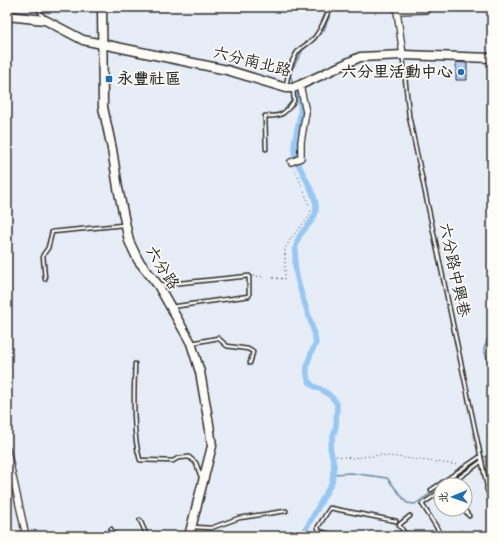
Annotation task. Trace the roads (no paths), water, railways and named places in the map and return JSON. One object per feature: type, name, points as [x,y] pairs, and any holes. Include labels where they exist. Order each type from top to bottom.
[{"type":"street","name":"六分路","points":[[102,7],[103,107],[130,241],[138,260],[158,285],[191,343],[200,372],[212,446],[189,536]]},
{"type":"street","points":[[403,55],[398,11],[426,10],[431,7]]},
{"type":"street","name":"六分南北路","points":[[7,16],[45,20],[83,40],[227,70],[293,87],[360,57],[403,55],[492,58]]},
{"type":"street","points":[[291,162],[301,158],[300,142],[306,112],[293,87]]},
{"type":"street","points":[[7,450],[26,536]]},
{"type":"lane","points":[[37,7],[45,20]]},
{"type":"lane","points":[[266,149],[265,116],[277,117],[287,111],[294,101],[293,87],[288,74],[293,60],[299,50],[314,39],[322,27],[330,7]]},
{"type":"lane","name":"六分路中興巷","points":[[403,55],[409,116],[482,461],[490,488],[492,510]]},
{"type":"lane","points":[[44,279],[43,255],[48,248],[52,232],[126,225]]},
{"type":"lane","points":[[158,285],[249,276],[249,296],[171,307]]},
{"type":"lane","points":[[191,343],[218,338],[227,346],[248,349],[253,352],[250,363]]},
{"type":"lane","points":[[135,364],[134,396],[137,451],[140,460],[173,461],[178,458],[189,456],[196,463],[202,482]]},
{"type":"lane","points":[[431,490],[481,456]]},
{"type":"lane","points":[[460,477],[482,461]]},
{"type":"lane","points":[[433,496],[422,504],[439,531]]},
{"type":"lane","points":[[336,536],[320,531],[318,527],[330,508],[396,521]]},
{"type":"lane","points":[[192,527],[211,528],[240,518],[286,511]]},
{"type":"lane","points":[[406,536],[399,525],[410,516]]},
{"type":"lane","points":[[140,520],[147,536]]},
{"type":"lane","points":[[111,529],[115,536]]},
{"type":"waterway","points":[[316,38],[324,30],[333,7]]},
{"type":"waterway","points":[[293,85],[290,73],[303,50],[310,43]]},
{"type":"waterway","points":[[296,93],[300,104],[300,117],[294,149],[295,155],[316,203],[314,217],[301,234],[296,246],[295,254],[296,274],[316,343],[309,358],[307,375],[312,385],[328,394],[337,404],[336,426],[330,447],[334,465],[332,482],[302,536]]},
{"type":"waterway","points":[[492,326],[484,349],[492,375]]},
{"type":"waterway","points":[[7,440],[9,450]]},
{"type":"waterway","points":[[455,477],[488,455],[492,448]]},
{"type":"waterway","points":[[333,474],[351,473],[387,478],[407,503],[415,504],[433,492]]},
{"type":"place","name":"六分里活動中心","points":[[461,72]]},
{"type":"place","name":"永豐社區","points":[[109,79]]}]
